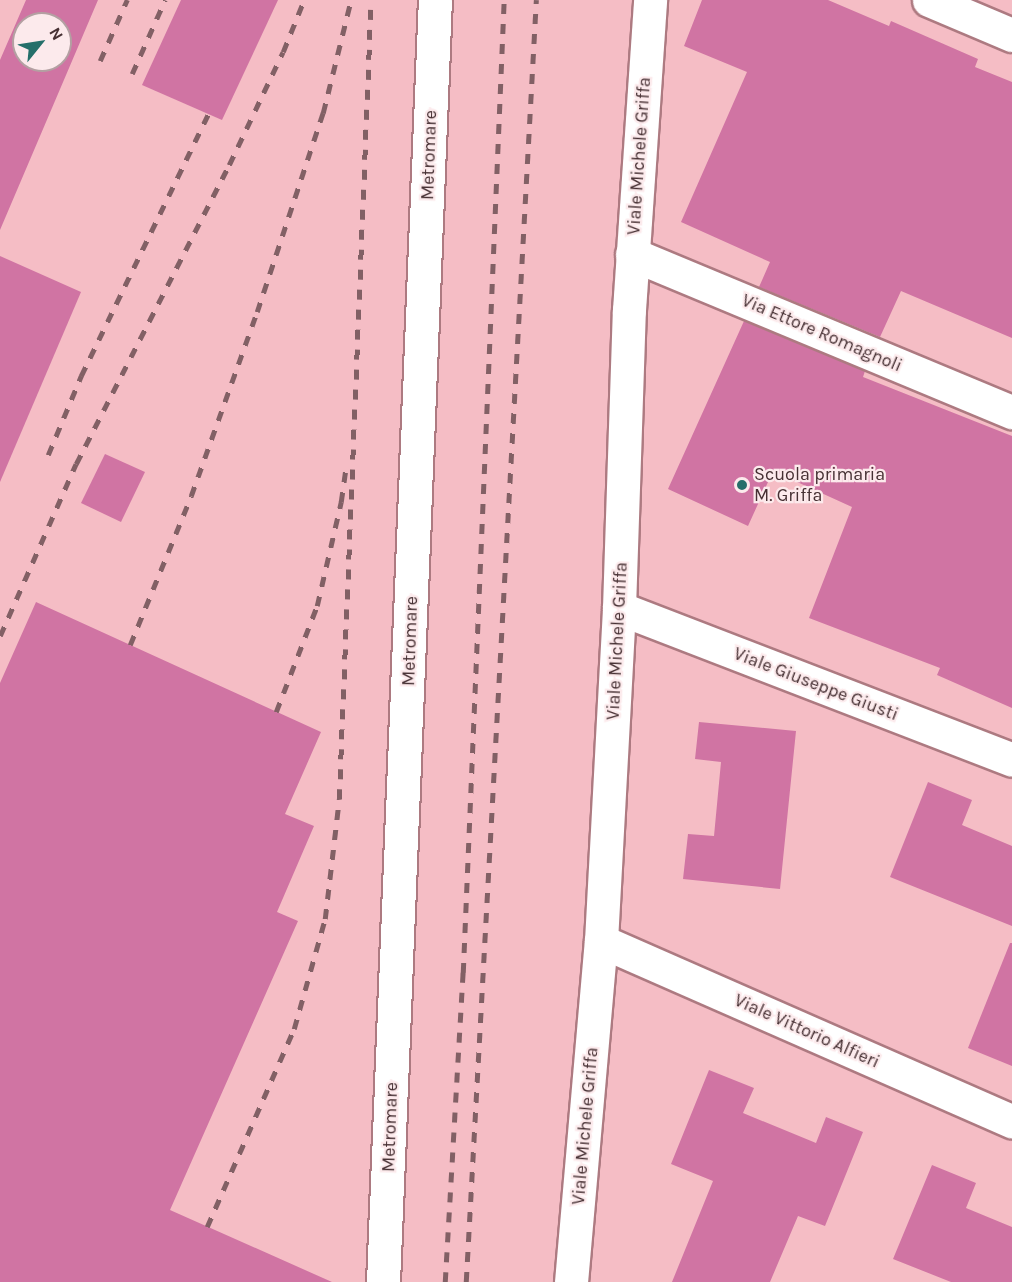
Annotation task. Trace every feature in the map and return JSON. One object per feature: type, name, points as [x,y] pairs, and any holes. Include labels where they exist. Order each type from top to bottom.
[{"type":"street","name":"Metromare","points":[[383,1282],[435,0]]},
{"type":"street","name":"Viale Michele Griffa","points":[[571,1282],[601,941],[619,608],[632,254],[650,0]]},
{"type":"street","points":[[929,0],[1009,26]]},
{"type":"street","name":"Via Ettore Romagnoli","points":[[632,254],[1012,412]]},
{"type":"street","name":"Viale Giuseppe Giusti","points":[[619,608],[1012,760]]},
{"type":"street","name":"Viale Vittorio Alfieri","points":[[601,941],[1012,1121]]},
{"type":"building","points":[[26,0],[98,0],[72,61],[72,12],[21,12]]},
{"type":"building","points":[[181,0],[278,0],[222,120],[142,85]]},
{"type":"building","points":[[702,0],[828,0],[889,26],[891,21],[978,59],[975,67],[1012,82],[1012,338],[901,291],[880,337],[759,287],[770,262],[681,222],[747,72],[684,46]]},
{"type":"building","points":[[12,32],[12,72],[67,72],[0,230],[0,60]]},
{"type":"building","points":[[0,256],[81,292],[0,482]]},
{"type":"building","points":[[744,321],[865,371],[863,377],[1012,436],[1012,708],[937,675],[940,668],[809,618],[852,507],[773,471],[748,526],[668,489]]},
{"type":"building","points":[[105,454],[145,472],[121,522],[81,503]]},
{"type":"building","points":[[36,602],[321,732],[285,814],[314,826],[277,912],[298,921],[170,1210],[332,1282],[0,1282],[0,683]]},
{"type":"building","points":[[699,722],[796,731],[780,889],[683,879],[688,834],[714,836],[721,762],[695,759]]},
{"type":"building","points":[[928,782],[972,800],[962,825],[1012,846],[1012,926],[890,877]]},
{"type":"building","points":[[1010,943],[1012,943],[1012,1066],[968,1048]]},
{"type":"building","points":[[709,1070],[754,1088],[743,1113],[816,1143],[826,1117],[863,1132],[825,1226],[798,1216],[770,1282],[672,1282],[713,1181],[671,1164]]},
{"type":"building","points":[[932,1165],[976,1183],[966,1208],[1012,1227],[1012,1282],[951,1282],[893,1259]]},
{"type":"railway","points":[[100,61],[127,0]]},
{"type":"railway","points":[[132,74],[165,0]]},
{"type":"railway","points":[[0,636],[76,464],[229,165],[283,52],[304,0]]},
{"type":"railway","points":[[130,645],[191,496],[257,312],[323,113],[351,0]]},
{"type":"railway","points":[[207,1227],[294,1029],[325,919],[339,799],[371,0]]},
{"type":"railway","points":[[445,1282],[463,973],[504,0]]},
{"type":"railway","points":[[466,1282],[536,0]]},
{"type":"railway","points":[[48,455],[81,376],[208,114]]},
{"type":"railway","points":[[276,712],[317,606],[341,502],[346,465]]},
{"type":"place","name":"Scuola primaria M. Griffa","points":[[742,485]]}]
